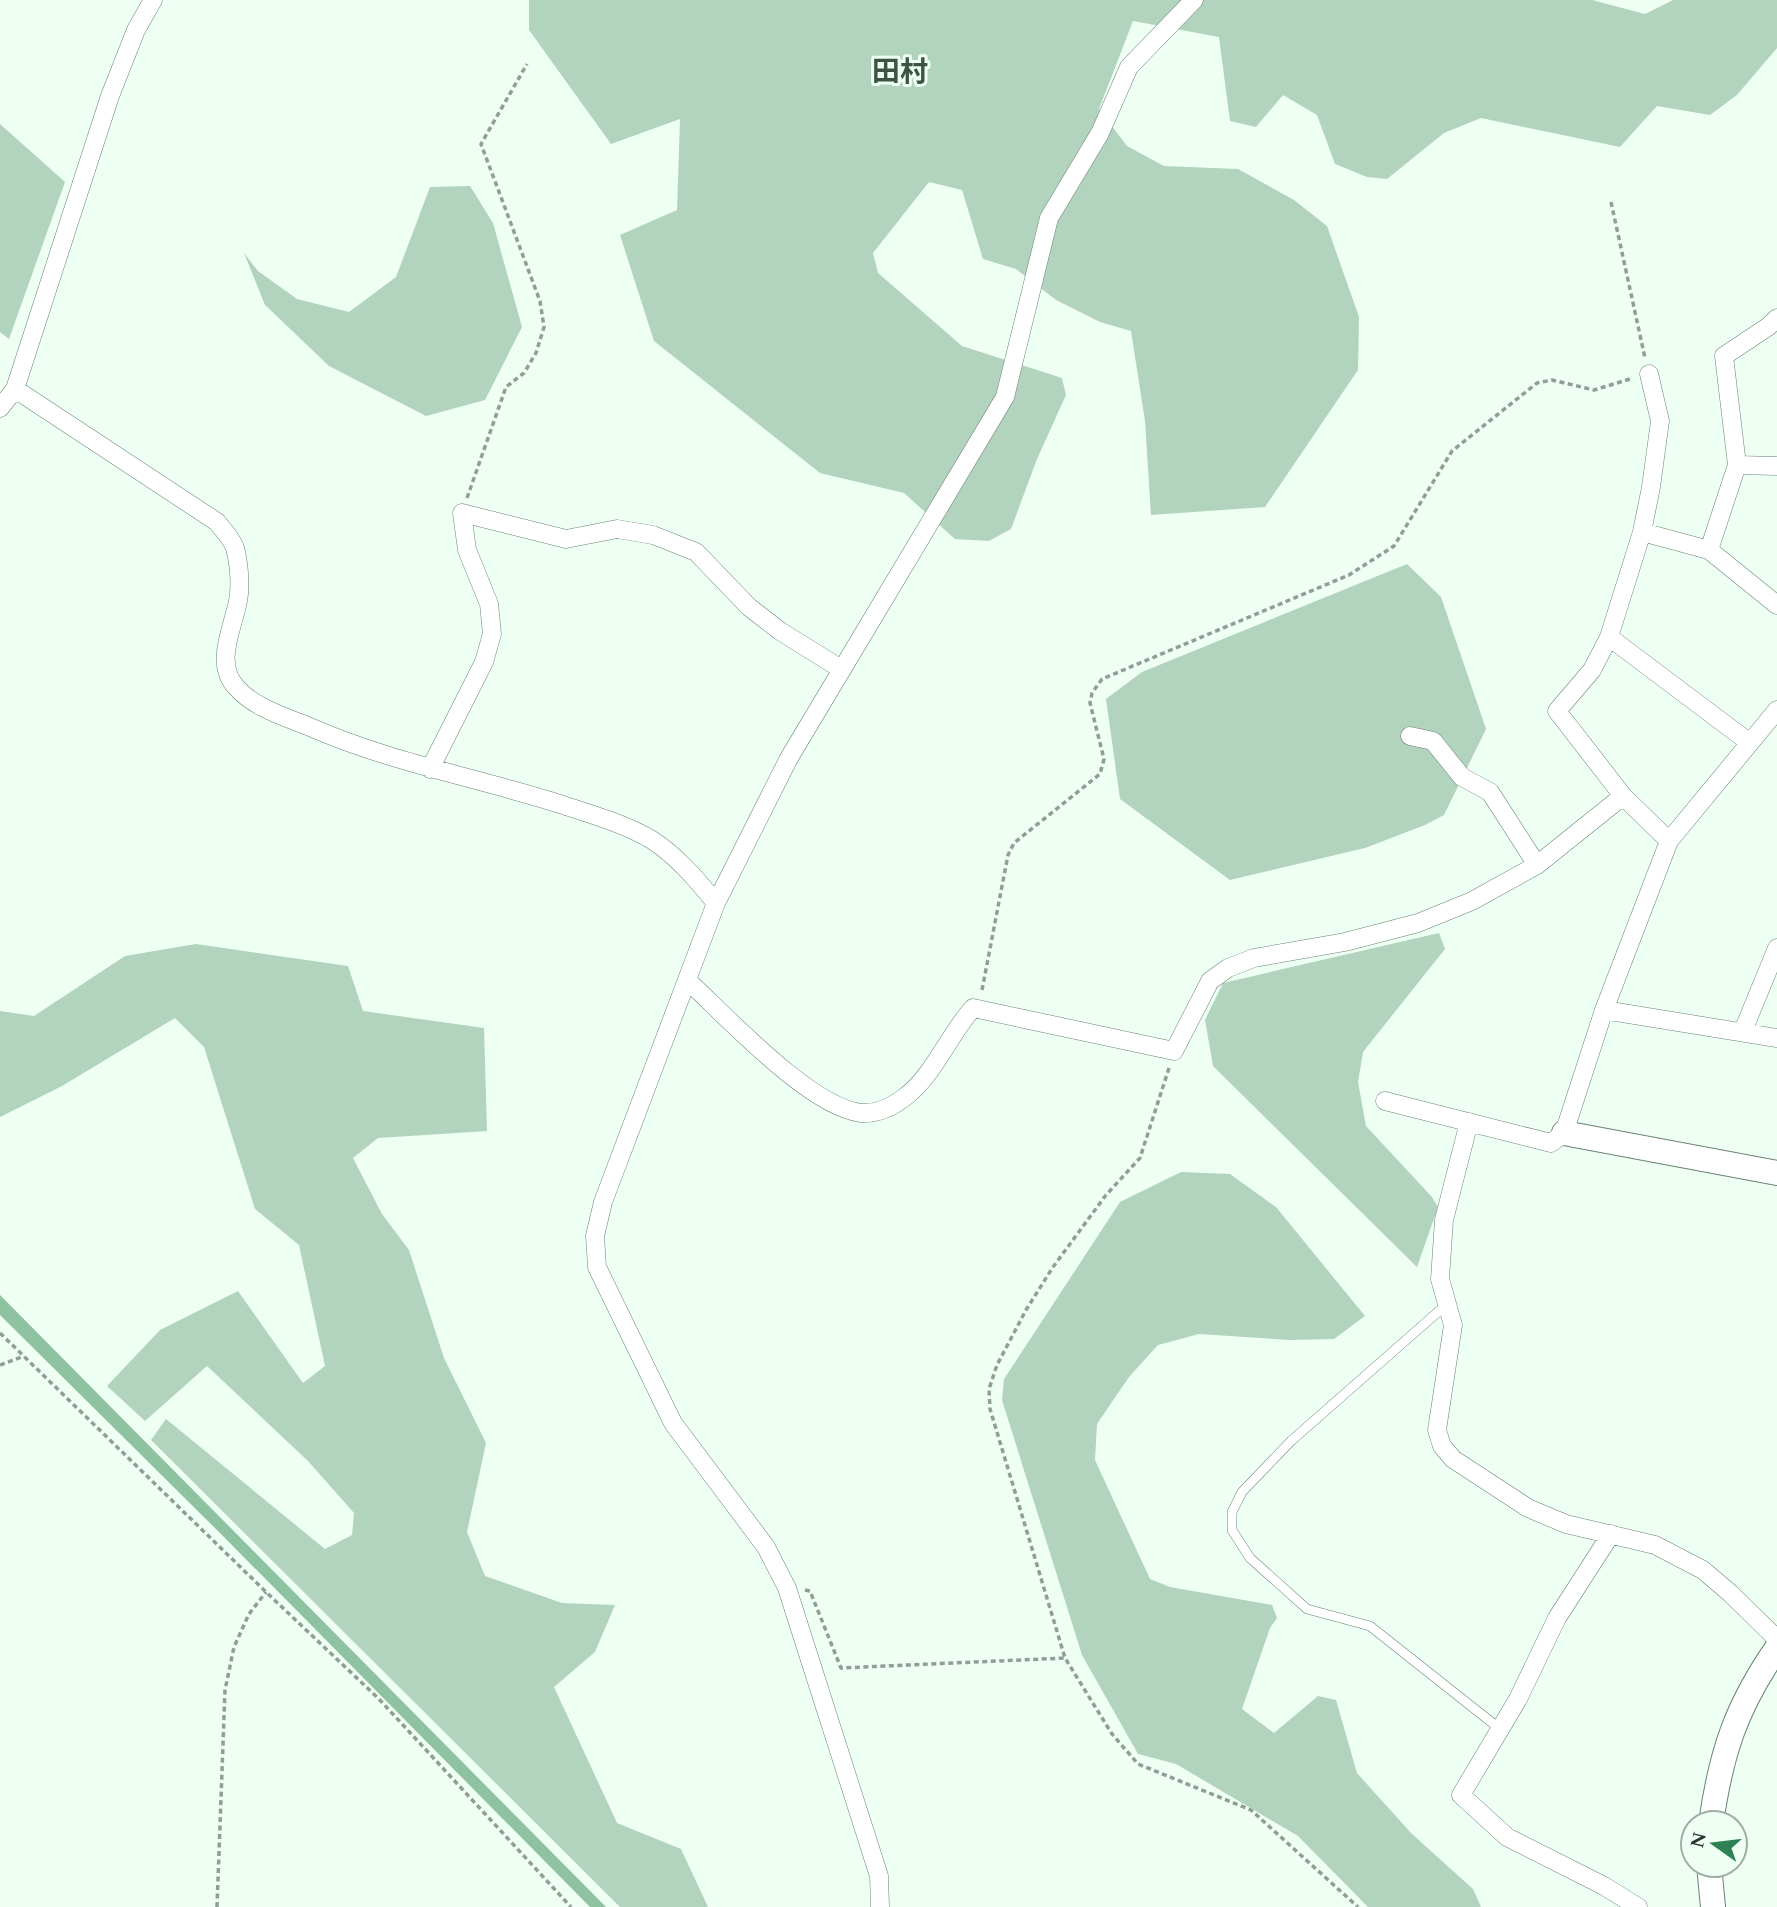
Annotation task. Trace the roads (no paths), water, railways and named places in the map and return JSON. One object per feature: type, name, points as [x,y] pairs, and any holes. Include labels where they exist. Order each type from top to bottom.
[{"type":"street","points":[[880,1907],[879,1876],[787,1588],[766,1548],[673,1423],[597,1266],[595,1236],[603,1202],[716,902],[789,758],[1005,397],[1049,218],[1100,133],[1129,67],[1194,0]]},
{"type":"street","points":[[0,408],[16,389],[110,96],[145,4]]},
{"type":"street","points":[[1709,550],[1737,465],[1724,356],[1777,318]]},
{"type":"street","points":[[1649,374],[1660,421],[1642,532],[1609,637],[1592,670],[1558,710],[1623,796],[1670,841]]},
{"type":"street","points":[[16,389],[217,522],[234,546],[238,567],[238,599],[226,641],[226,668],[235,687],[258,705],[341,741],[430,769],[527,793],[605,819],[652,841],[688,869],[716,902]]},
{"type":"street","points":[[1737,465],[1777,466]]},
{"type":"street","points":[[430,769],[484,662],[492,634],[489,604],[467,550],[462,513],[566,539],[617,529],[653,536],[696,552],[749,607],[780,631],[841,669]]},
{"type":"street","points":[[1642,532],[1709,550],[1777,605]]},
{"type":"street","points":[[1609,637],[1750,743]]},
{"type":"street","points":[[1385,1101],[1551,1143],[1564,1133],[1604,1010],[1670,841],[1777,710]]},
{"type":"street","points":[[1410,736],[1433,741],[1462,777],[1490,792],[1537,864]]},
{"type":"street","points":[[688,981],[800,1084],[832,1102],[860,1112],[885,1111],[907,1096],[929,1073],[956,1027],[973,1008],[1174,1051],[1210,981],[1228,968],[1254,958],[1345,942],[1418,923],[1472,901],[1537,864],[1623,796]]},
{"type":"street","points":[[1743,1031],[1777,948]]},
{"type":"street","points":[[1604,1010],[1777,1038]]},
{"type":"street","points":[[1469,1122],[1444,1220],[1440,1279],[1452,1325],[1437,1430],[1442,1446],[1452,1459],[1528,1508],[1566,1524],[1655,1545],[1703,1570],[1730,1592],[1777,1639]]},
{"type":"street","points":[[1564,1133],[1777,1173]]},
{"type":"street","points":[[1611,1534],[1557,1618],[1518,1699],[1461,1796],[1507,1837],[1604,1886],[1638,1907]]},
{"type":"street","points":[[1713,1809],[1718,1777],[1733,1724],[1754,1680],[1777,1648]]},
{"type":"street","points":[[1710,1879],[1713,1907]]},
{"type":"lane","points":[[1447,1304],[1291,1441],[1242,1492],[1232,1512],[1232,1530],[1250,1558],[1307,1609],[1370,1626],[1500,1729]]},
{"type":"district","name":"田村","points":[[900,71]]}]
